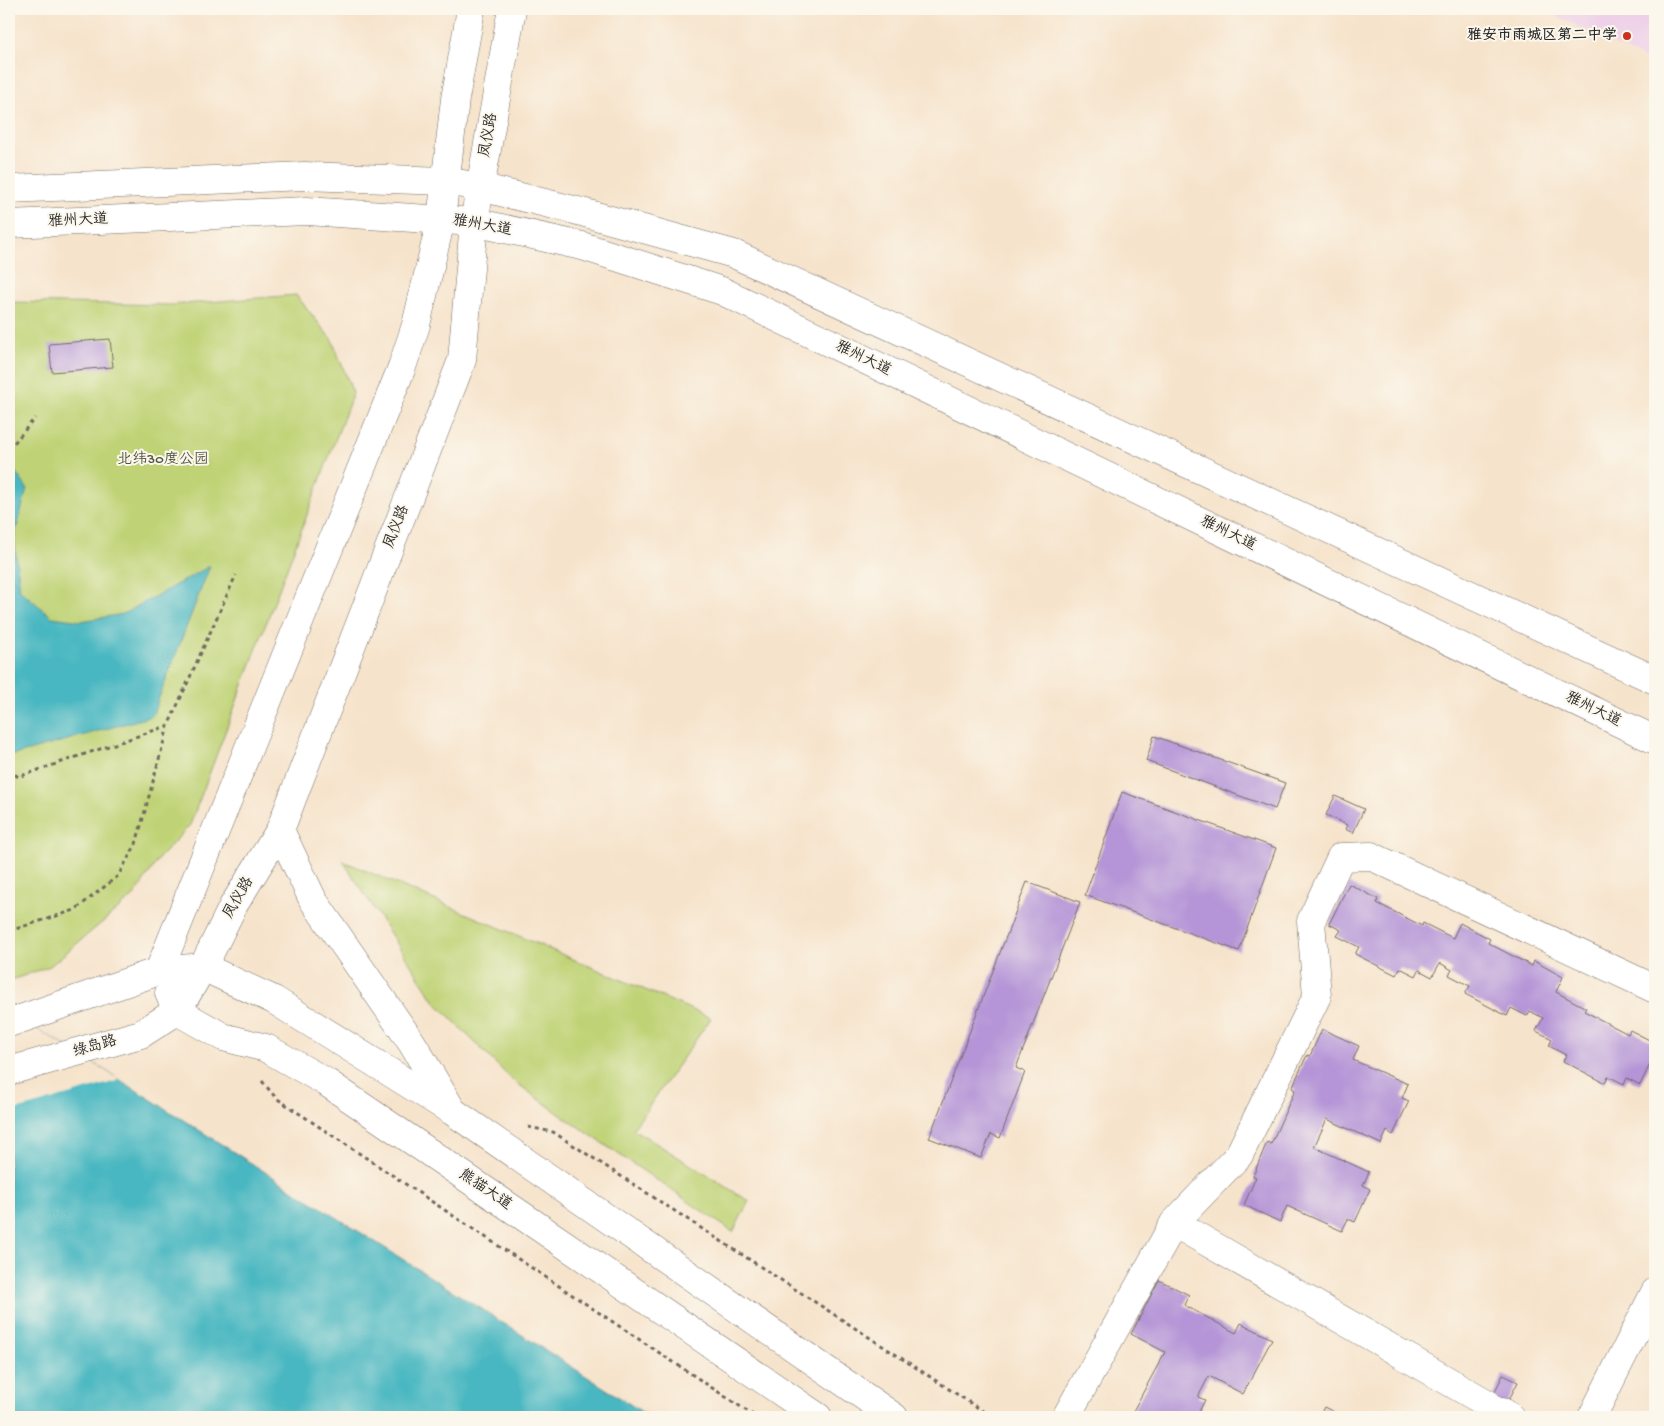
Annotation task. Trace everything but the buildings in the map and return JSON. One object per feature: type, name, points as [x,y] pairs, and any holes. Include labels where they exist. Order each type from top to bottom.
[{"type":"main road","points":[[176,1011],[159,972],[402,367],[416,325],[441,220],[455,99],[471,9]]},
{"type":"main road","name":"凤仪路","points":[[176,1011],[203,967],[233,906],[280,830],[462,360],[474,222],[512,9]]},
{"type":"main road","points":[[9,189],[304,176],[445,181],[480,187],[578,211],[734,254],[1655,680]]},
{"type":"main road","name":"雅州大道","points":[[9,224],[307,211],[474,222],[582,246],[722,291],[1655,740]]},
{"type":"main road","points":[[280,830],[314,900],[412,1043],[452,1111]]},
{"type":"main road","points":[[1066,1417],[1174,1224],[1239,1155],[1318,996],[1311,920],[1341,856],[1371,856],[1655,989]]},
{"type":"main road","points":[[15,1021],[159,972],[203,967],[274,1000],[452,1111],[894,1417]]},
{"type":"main road","name":"绿岛路","points":[[9,1072],[141,1034],[176,1011]]},
{"type":"main road","name":"熊猫大道","points":[[176,1011],[223,1037],[266,1048],[326,1082],[818,1417]]},
{"type":"main road","points":[[1174,1224],[1500,1411]]},
{"type":"main road","points":[[1592,1417],[1655,1292]]},
{"type":"path","points":[[9,449],[35,418]]},
{"type":"path","points":[[9,931],[75,910],[118,876],[136,844],[168,726],[236,575]]},
{"type":"path","points":[[9,769],[18,777],[168,726]]},
{"type":"path","points":[[259,1078],[276,1098],[756,1417]]},
{"type":"path","points":[[525,1126],[553,1132],[992,1417]]},
{"type":"shaded area","name":"雅安市雨城区第二中学","points":[[1542,9],[1655,9],[1655,64]]},
{"type":"green space","name":"北纬30度公园","points":[[296,295],[332,340],[353,393],[190,825],[159,858],[135,895],[50,966],[9,981],[9,302],[171,305]]},
{"type":"green space","points":[[343,861],[711,1018],[633,1129],[749,1201],[733,1232],[511,1079],[435,1002]]},
{"type":"water","points":[[12,467],[27,488],[14,539],[20,590],[52,617],[81,621],[123,614],[210,566],[152,716],[14,755],[9,753],[9,470]]},
{"type":"water","points":[[9,1013],[76,1052],[650,1417],[9,1417]]},
{"type":"pier","points":[[9,1013],[76,1052],[120,1080],[9,1112]]},
{"type":"place","name":"雅安市雨城区第二中学","points":[[1627,36]]}]
